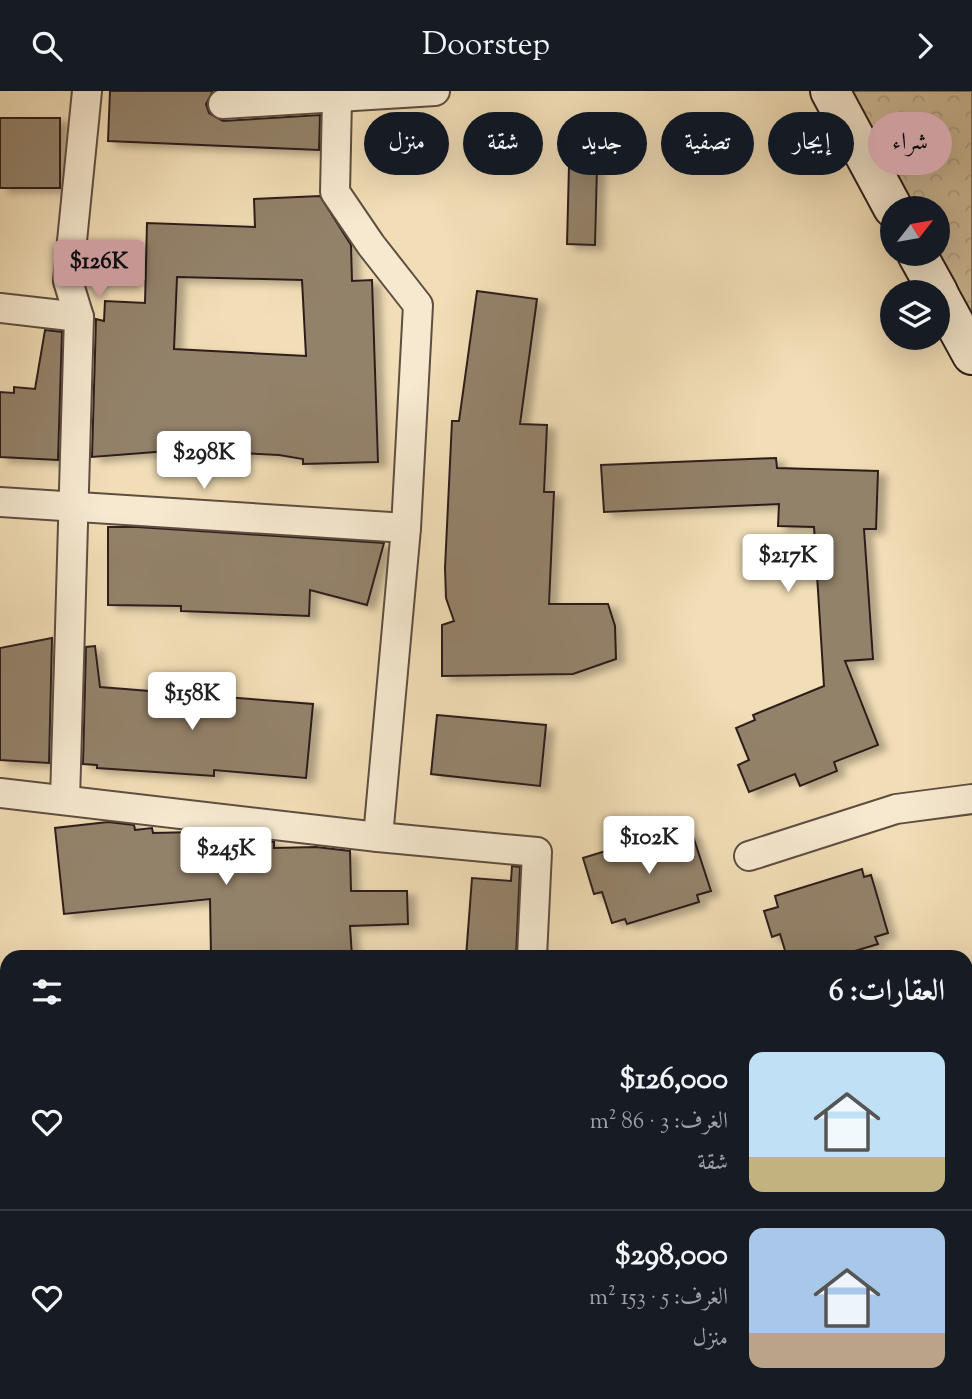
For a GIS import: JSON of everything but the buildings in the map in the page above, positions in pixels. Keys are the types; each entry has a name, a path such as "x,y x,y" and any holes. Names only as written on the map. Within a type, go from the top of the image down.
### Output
{"main road":[{"path":"830,91 887,196"},
{"path":"950,315 972,355"}],"street":[{"path":"65,800 79,317 68,281 88,91"},
{"path":"223,104 435,91"},
{"path":"337,99 335,192 371,246 418,305 406,528 378,837"},
{"path":"0,309 79,317"},
{"path":"0,502 406,528"},
{"path":"0,793 378,837 537,852 532,950"},
{"path":"749,856 896,809 972,799"}],"green space":[{"path":"851,91 972,91 972,321 944,266 950,266 950,196 907,196 896,175 952,175 952,112 868,112 868,123"}]}
